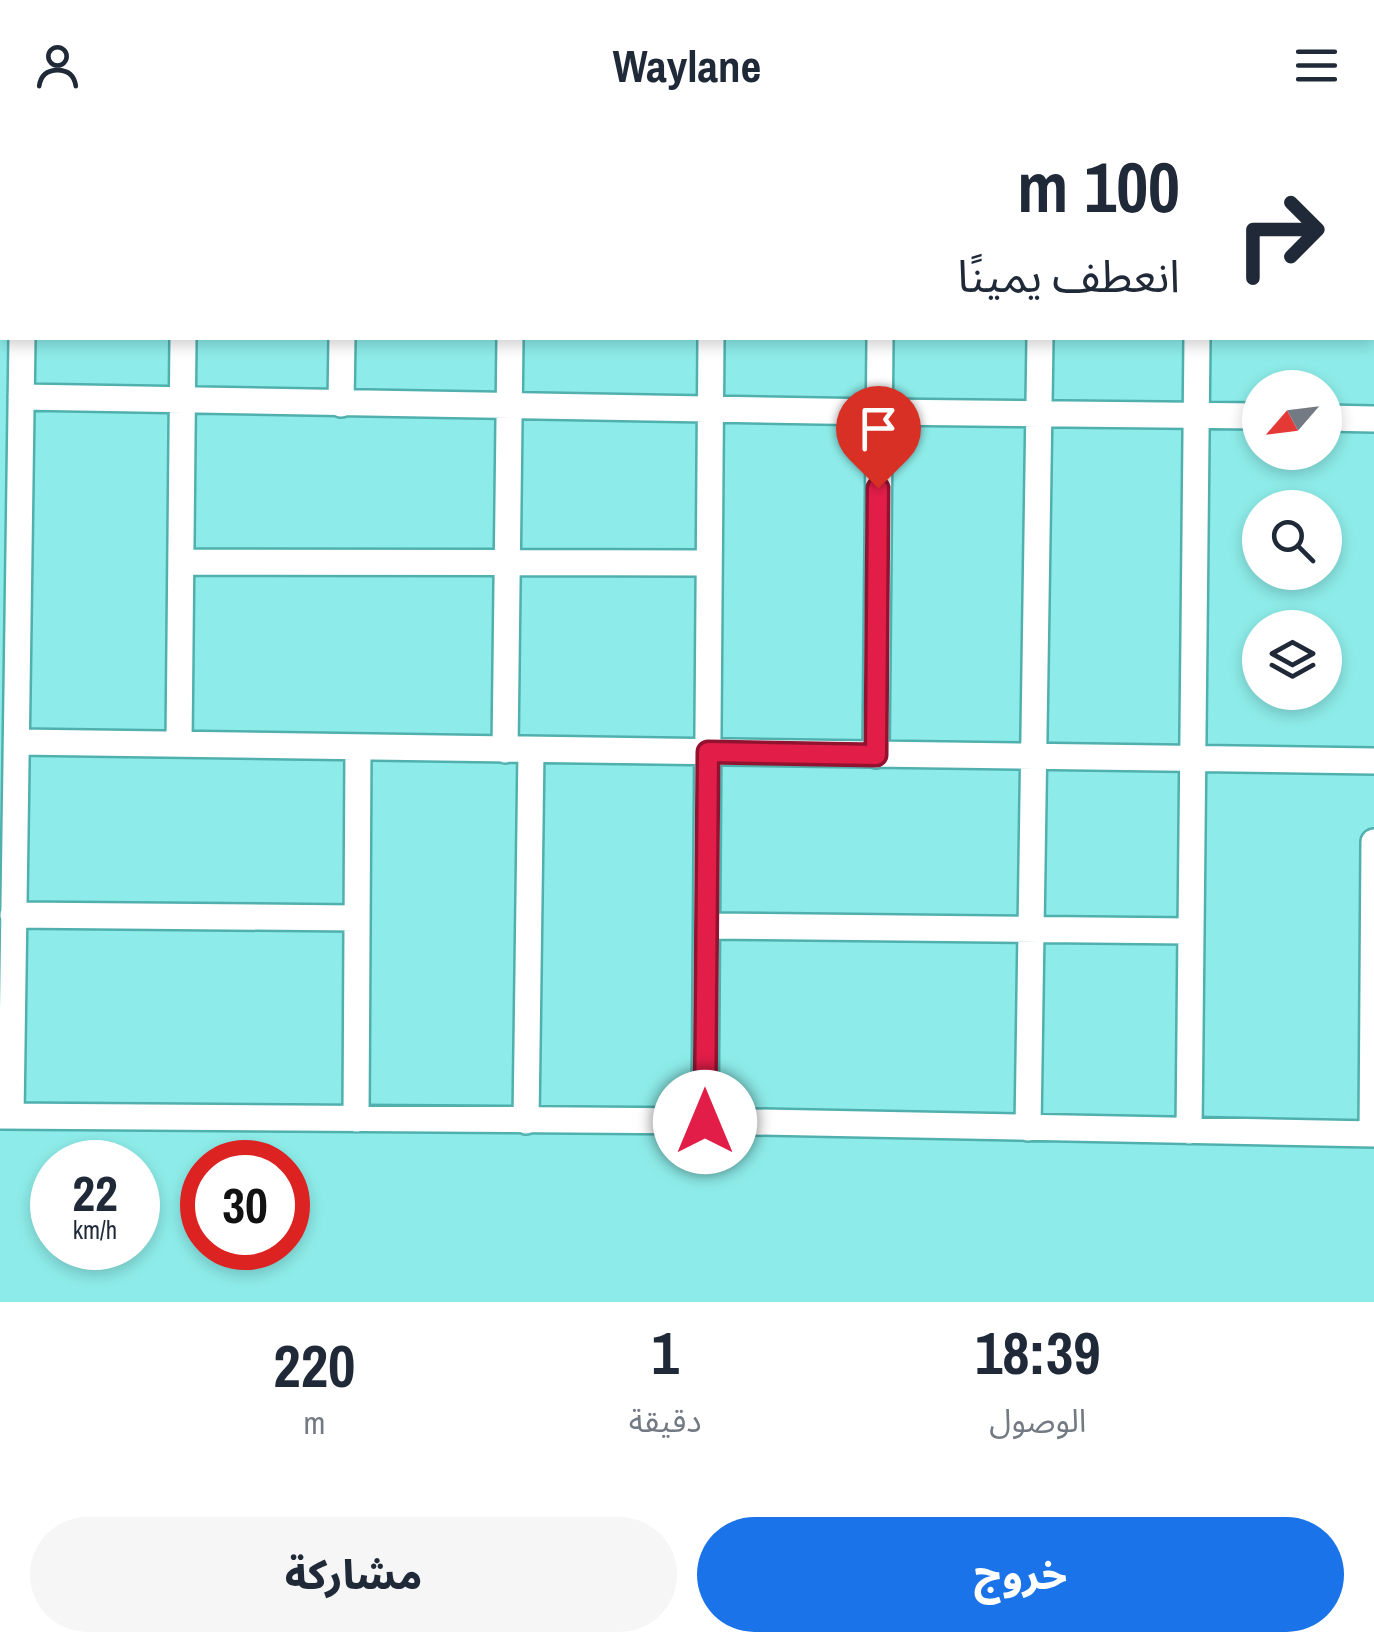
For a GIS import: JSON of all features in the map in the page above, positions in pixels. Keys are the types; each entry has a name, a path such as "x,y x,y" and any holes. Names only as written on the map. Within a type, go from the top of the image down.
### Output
{"street":[{"path":"22,340 17,742 6,1116 705,1122 1373,1134 1374,842"},
{"path":"178,744 182,340"},
{"path":"341,404 342,340"},
{"path":"510,340 508,563 518,750 526,1121"},
{"path":"705,1122 711,340"},
{"path":"876,755 880,340"},
{"path":"1028,1128 1040,340"},
{"path":"1189,1131 1196,340"},
{"path":"21,397 1242,415"},
{"path":"1342,418 1374,419"},
{"path":"182,562 709,563"},
{"path":"17,742 1374,761"},
{"path":"356,1119 358,747"},
{"path":"13,915 356,918"},
{"path":"707,926 1190,931"}],"route":[{"path":"705,1122 708,752 876,755 878,488"}]}
